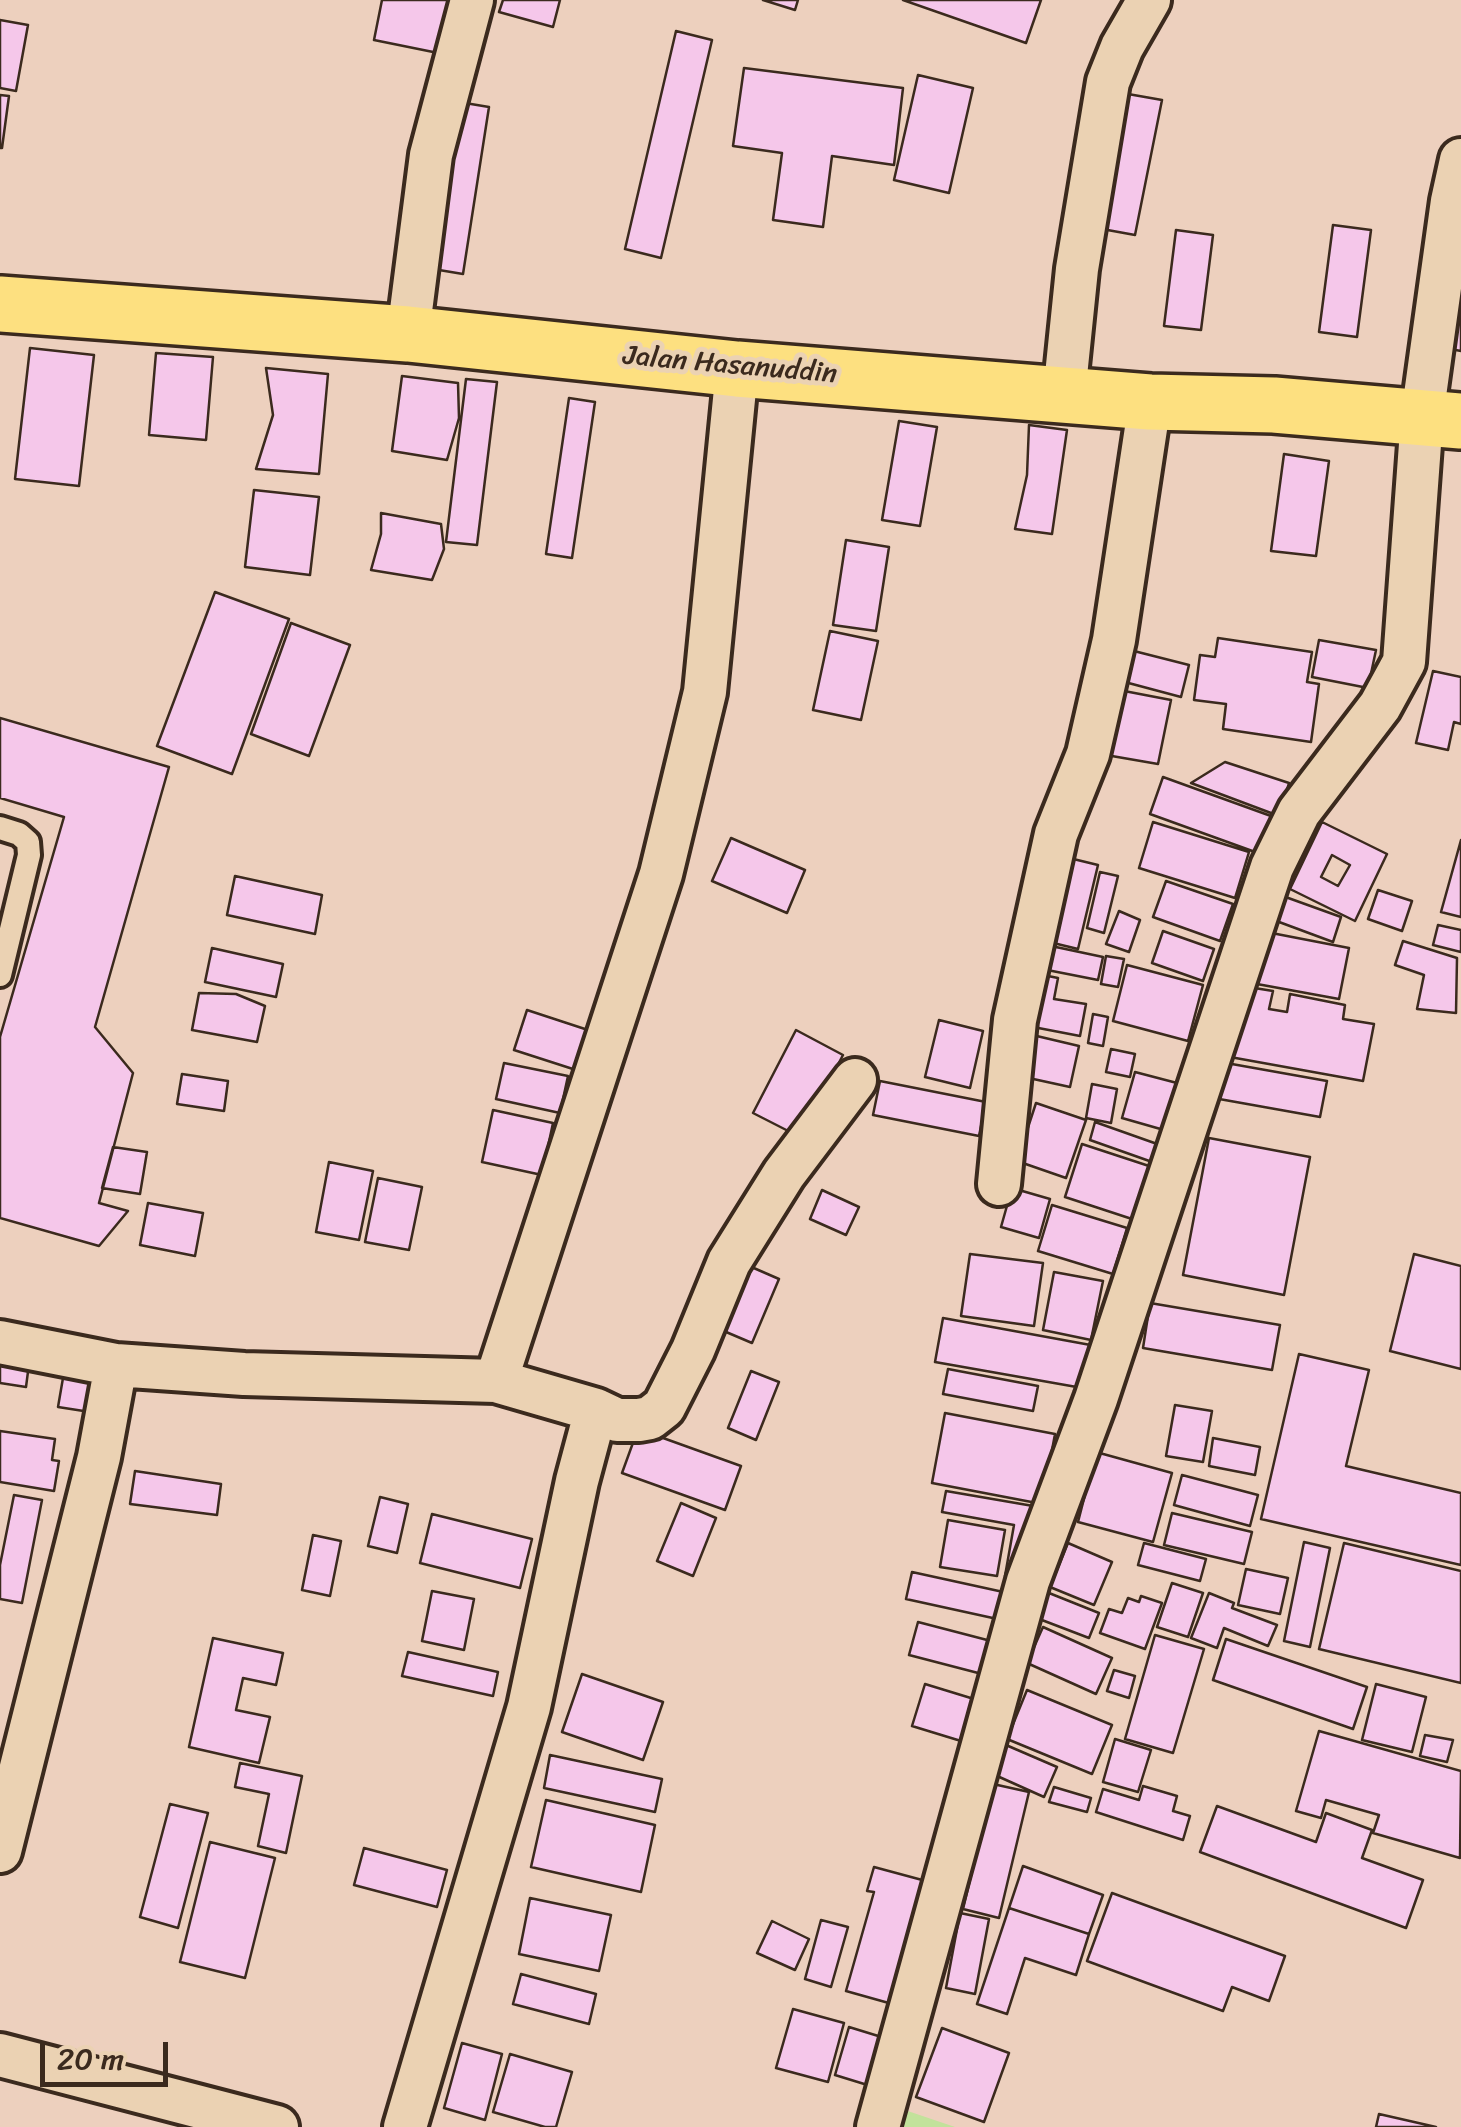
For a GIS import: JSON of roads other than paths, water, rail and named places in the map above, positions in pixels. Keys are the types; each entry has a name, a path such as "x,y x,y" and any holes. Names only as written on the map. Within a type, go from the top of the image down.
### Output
{"main road":[{"name":"Jalan Hasanuddin","path":"0,304 408,334 737,368 1150,402 1274,405 1441,419"}],"street":[{"path":"408,334 431,155 472,0"},
{"path":"1064,394 1077,269 1108,82 1122,47 1149,0"},
{"path":"878,2127 1028,1581 1096,1400 1272,868 1298,812 1380,706 1404,662 1441,419 1452,201 1461,160"},
{"path":"496,1381 660,874 705,692 737,368"},
{"path":"999,1184 1015,1020 1056,834 1088,754 1114,640 1150,402"},
{"path":"0,1342 116,1365 244,1374 496,1381 596,1410 617,1420 650,1418 664,1407 693,1350 729,1262 784,1174 855,1080"},
{"path":"0,1851 99,1457 116,1365"},
{"path":"405,2127 529,1707 577,1480 596,1410"},
{"path":"0,2055 150,2111 277,2127"}],"lane":[{"path":"0,828 28,842 29,856 0,976"}]}
